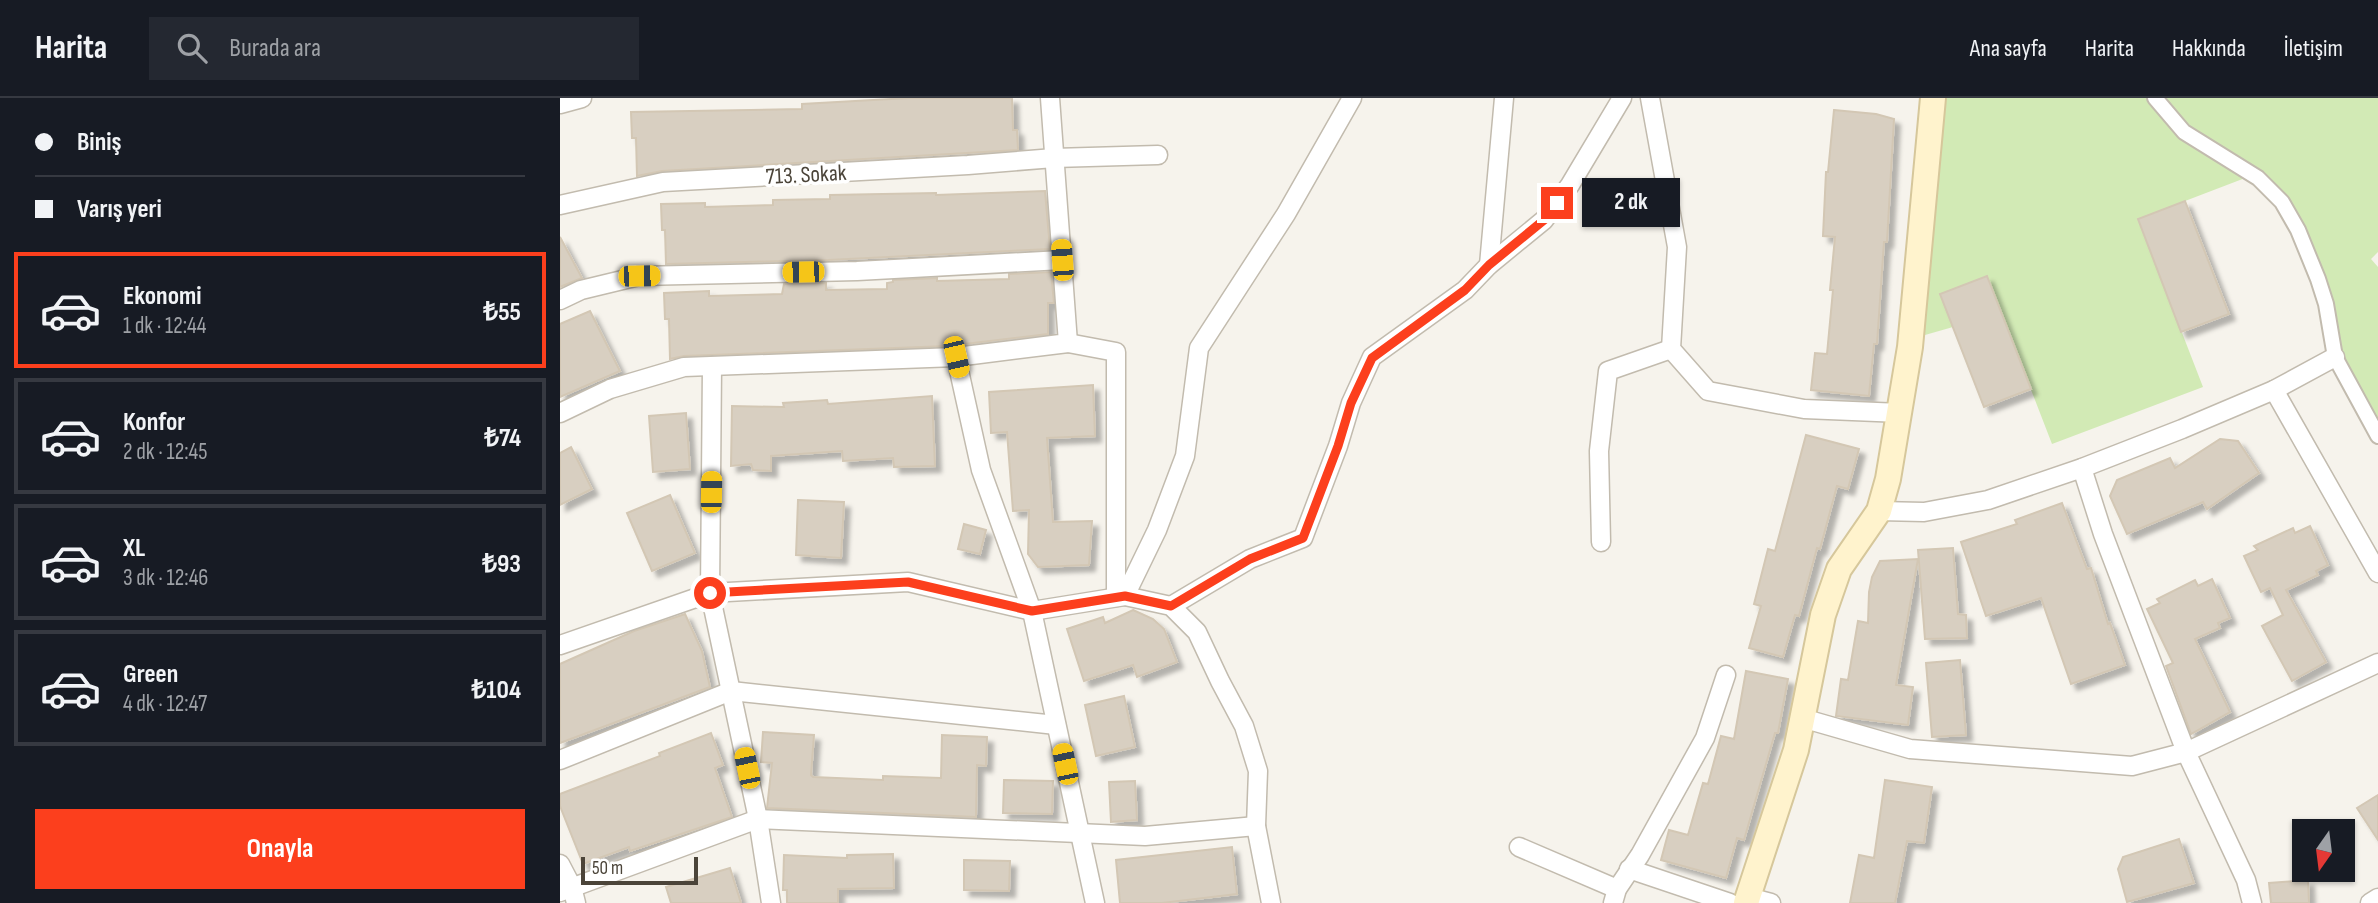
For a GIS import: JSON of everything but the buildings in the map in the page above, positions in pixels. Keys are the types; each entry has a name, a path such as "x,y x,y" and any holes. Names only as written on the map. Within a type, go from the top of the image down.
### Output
{"main road":[{"path":"1749,901 1796,750 1823,615 1839,569 1879,511 1888,479 1910,347 1933,98"}],"street":[{"path":"560,104 582,98"},
{"path":"1049,98 1068,343"},
{"path":"1121,597 1157,530 1185,456 1199,348 1286,214 1352,98"},
{"path":"1489,265 1504,98"},
{"path":"1171,606 1250,559 1303,538 1338,446 1351,403 1372,358 1465,290 1489,265 1544,220 1570,186 1622,98"},
{"path":"1650,98 1677,247 1671,349 1708,391 1804,409 1901,413"},
{"path":"2155,98 2184,132 2258,178 2281,202 2298,230 2318,279 2326,304 2335,357 2378,436"},
{"name":"713. Sokak","path":"560,205 663,182 1054,158 1158,155"},
{"path":"560,300 581,290 639,276 857,271 1062,260"},
{"path":"560,413 610,389 684,367 956,357 1068,343 1116,352 1121,597"},
{"path":"1601,542 1599,451 1608,371 1671,349"},
{"path":"956,357 981,470 1032,611 1095,903"},
{"path":"1879,511 1924,512 1987,500 2082,468 2274,390 2335,357"},
{"path":"712,366 710,593 758,819 771,903"},
{"path":"2274,390 2378,573"},
{"path":"2082,468 2103,534 2186,752 2246,880 2252,903"},
{"path":"560,645 710,593 908,582 1032,611 1121,597 1171,606 1197,632 1244,726 1258,771 1256,826 1271,903"},
{"path":"1802,718 1910,749 2132,766 2186,752 2378,663"},
{"path":"1518,847 1615,896 1705,738 1726,675"},
{"path":"560,760 731,691 1056,725"},
{"path":"560,864 569,894 758,819 1145,836 1256,826"},
{"path":"1629,869 1749,901"},
{"path":"2370,903 2378,898"}],"green space":[{"path":"1933,98 2378,98 2378,252 2371,259 2378,267 2378,436 2335,357 2298,230 2253,175 2138,219 2203,387 2052,444 1987,276 1941,294 1953,327 1911,339"}],"route":[{"path":"710,593 908,582 1032,611 1125,596 1171,606 1250,559 1303,538 1338,446 1351,403 1372,358 1465,290 1489,265 1544,220 1557,203"}]}
